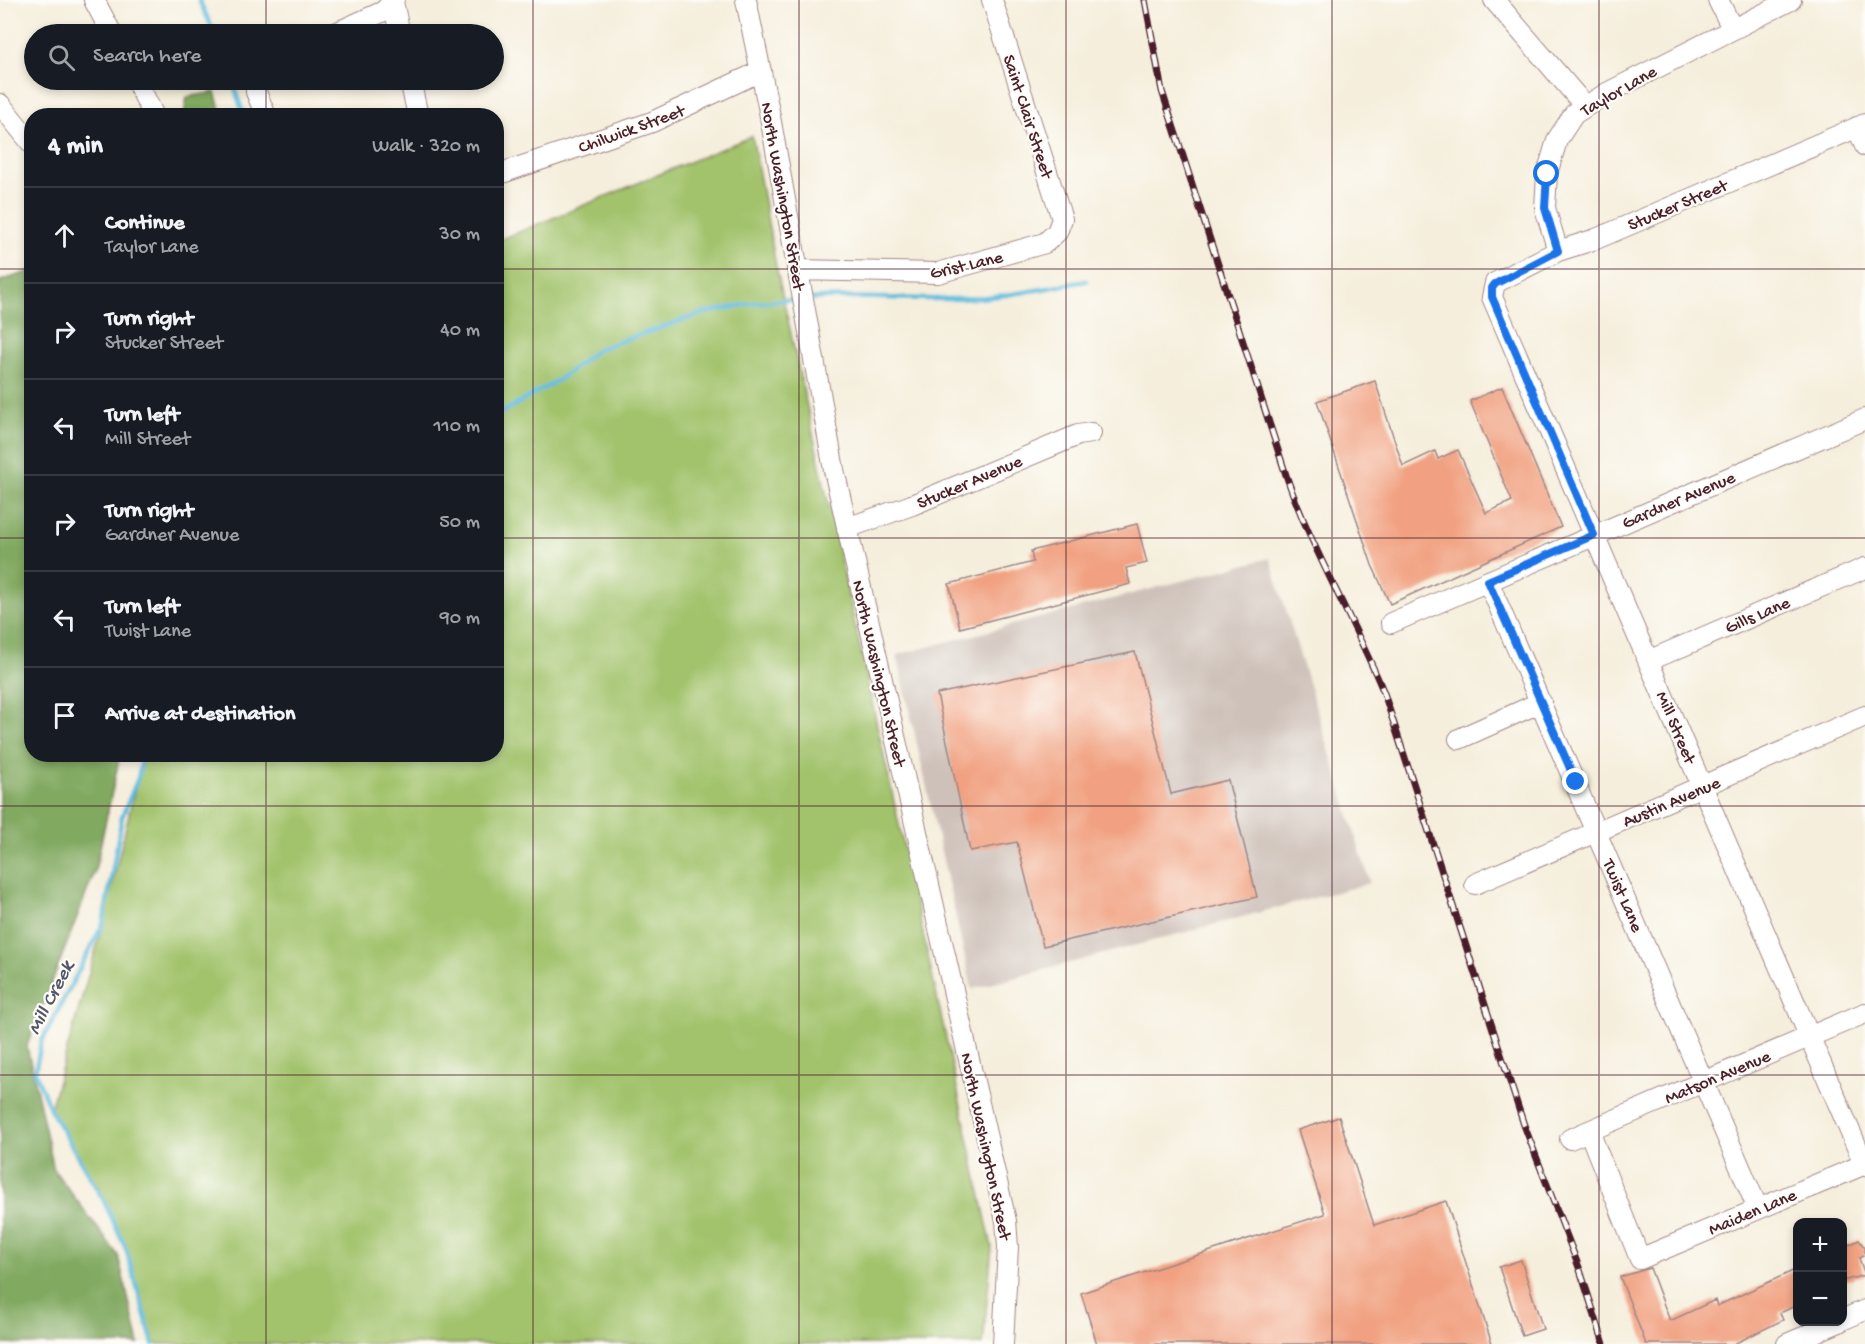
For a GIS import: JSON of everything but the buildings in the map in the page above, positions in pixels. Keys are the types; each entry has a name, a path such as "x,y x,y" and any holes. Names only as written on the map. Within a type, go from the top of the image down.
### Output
{"street":[{"path":"94,0 107,24"},
{"name":"North Washington Street","path":"746,0 847,528 1006,1221 1008,1247 1003,1344"},
{"name":"Saint Clair Street","path":"992,0 1062,219 1057,232"},
{"path":"1494,0 1585,106"},
{"path":"1719,0 1732,28"},
{"name":"Taylor Lane","path":"1558,251 1545,208 1548,167 1565,126 1585,106 1732,28 1791,0"},
{"path":"355,24 384,11 394,1"},
{"path":"394,1 398,24"},
{"name":"Chilwick Street","path":"504,172 652,122 761,71"},
{"path":"141,90 150,108"},
{"path":"258,90 263,108"},
{"path":"412,90 416,108"},
{"path":"0,104 24,134"},
{"path":"1861,126 1865,146"},
{"name":"Stucker Street","path":"1492,288 1495,284 1558,251 1596,238 1861,126"},
{"name":"Grist Lane","path":"797,270 938,273 1045,243 1057,232"},
{"name":"Mill Street","path":"1492,288 1492,297 1865,1165"},
{"name":"Gardner Avenue","path":"1391,623 1865,419"},
{"name":"Stucker Avenue","path":"847,528 912,506 1067,440 1091,433"},
{"name":"Gills Lane","path":"1648,660 1865,568"},
{"name":"Twist Lane","path":"1488,581 1598,832 1758,1209"},
{"path":"1459,739 1541,702"},
{"name":"Austin Avenue","path":"1475,884 1703,788 1865,716"},
{"name":"Matson Avenue","path":"1570,1139 1865,1013"},
{"name":"Maiden Lane","path":"1589,1131 1640,1259 1865,1165"},
{"path":"1847,1318 1865,1310"},
{"path":"1787,1344 1829,1326"}],"shaded area":[{"path":"1270,558 1370,883 972,989 897,655"}],"green space":[{"path":"215,92 220,108 185,108 187,97"},
{"path":"752,136 776,266 992,1247 983,1344 155,1344 133,1271 117,1229 50,1109 103,924 141,762 504,762 504,238"},
{"path":"24,273 24,762 118,762 95,871 27,1046 54,1170 118,1255 139,1344 0,1344 0,281"}],"waterway":[{"name":"Mill Creek","path":"199,0 210,24"},
{"name":"Mill Creek","path":"235,90 241,108"},
{"path":"809,299 844,297 967,299 1019,293 1086,281"},
{"path":"504,411 560,379 598,349 701,314 753,303 797,299"},
{"name":"Mill Creek","path":"141,762 138,778 122,817 103,924 41,1043 35,1072 50,1109 103,1199 126,1249 153,1344"}],"railway":[{"path":"1145,0 1162,91 1286,475 1308,531 1384,693 1524,1125 1580,1270 1604,1344"}],"route":[{"path":"1547,174 1545,208 1558,251 1495,284 1492,288 1492,297 1594,535 1488,581 1576,782"}]}
